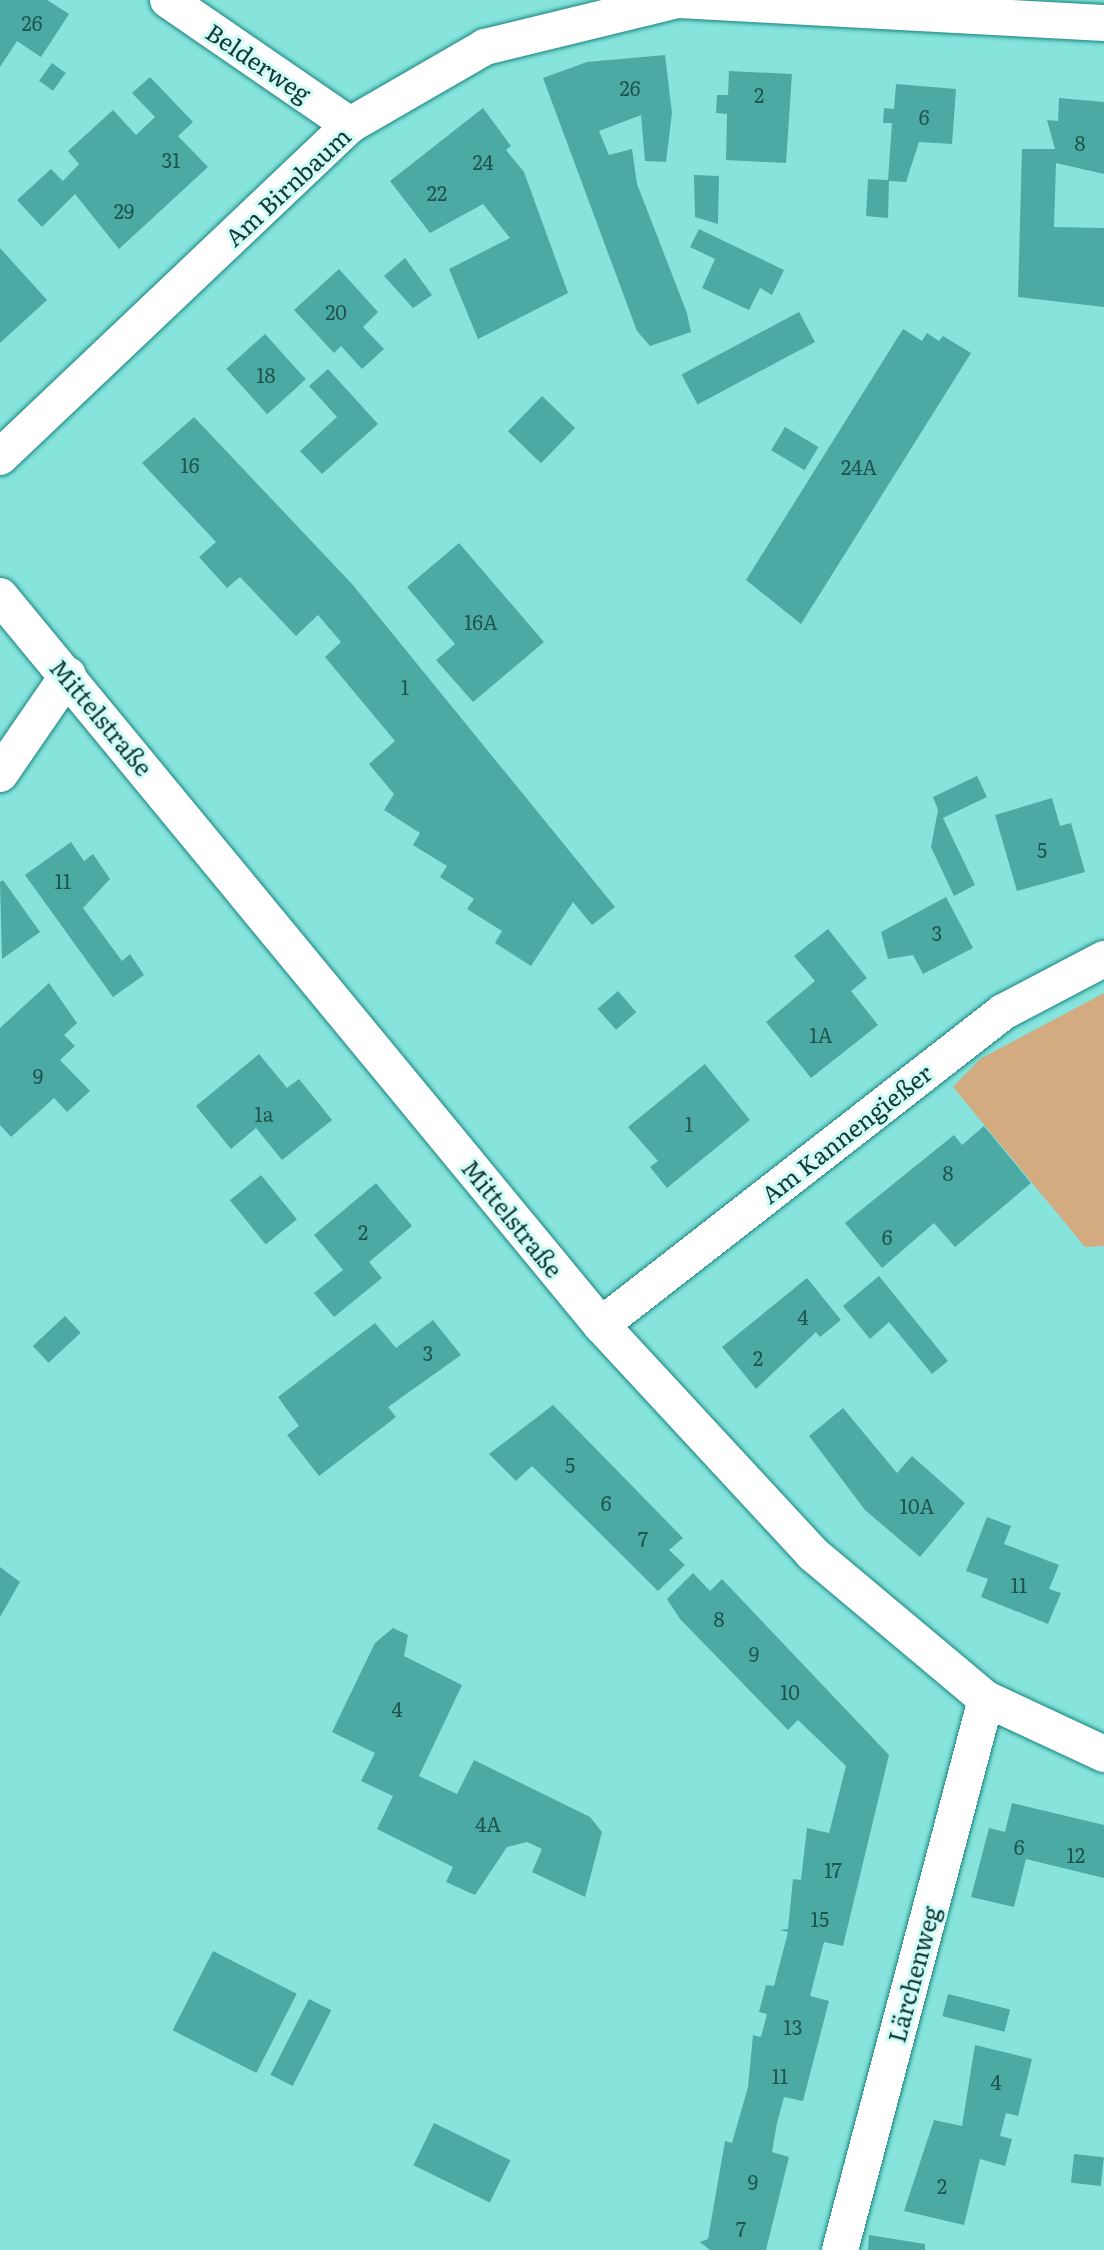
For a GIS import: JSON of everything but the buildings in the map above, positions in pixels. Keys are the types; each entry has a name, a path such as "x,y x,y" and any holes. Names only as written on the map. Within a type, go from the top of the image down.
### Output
{"street":[{"name":"Belderweg","path":"168,0 350,125"},
{"name":"Am Birnbaum","path":"0,457 350,125 485,47 678,0 1104,23"},
{"name":"Mittelstraße","path":"0,596 601,1325 813,1554 986,1699 1104,1754"},
{"path":"0,774 68,675"},
{"name":"Am Kannengießer","path":"601,1325 1003,1012 1104,959"},
{"name":"Lärchenweg","path":"840,2250 986,1699"}],"shaded area":[{"path":"1104,993 1104,1246 1085,1247 953,1087 980,1059"}]}
